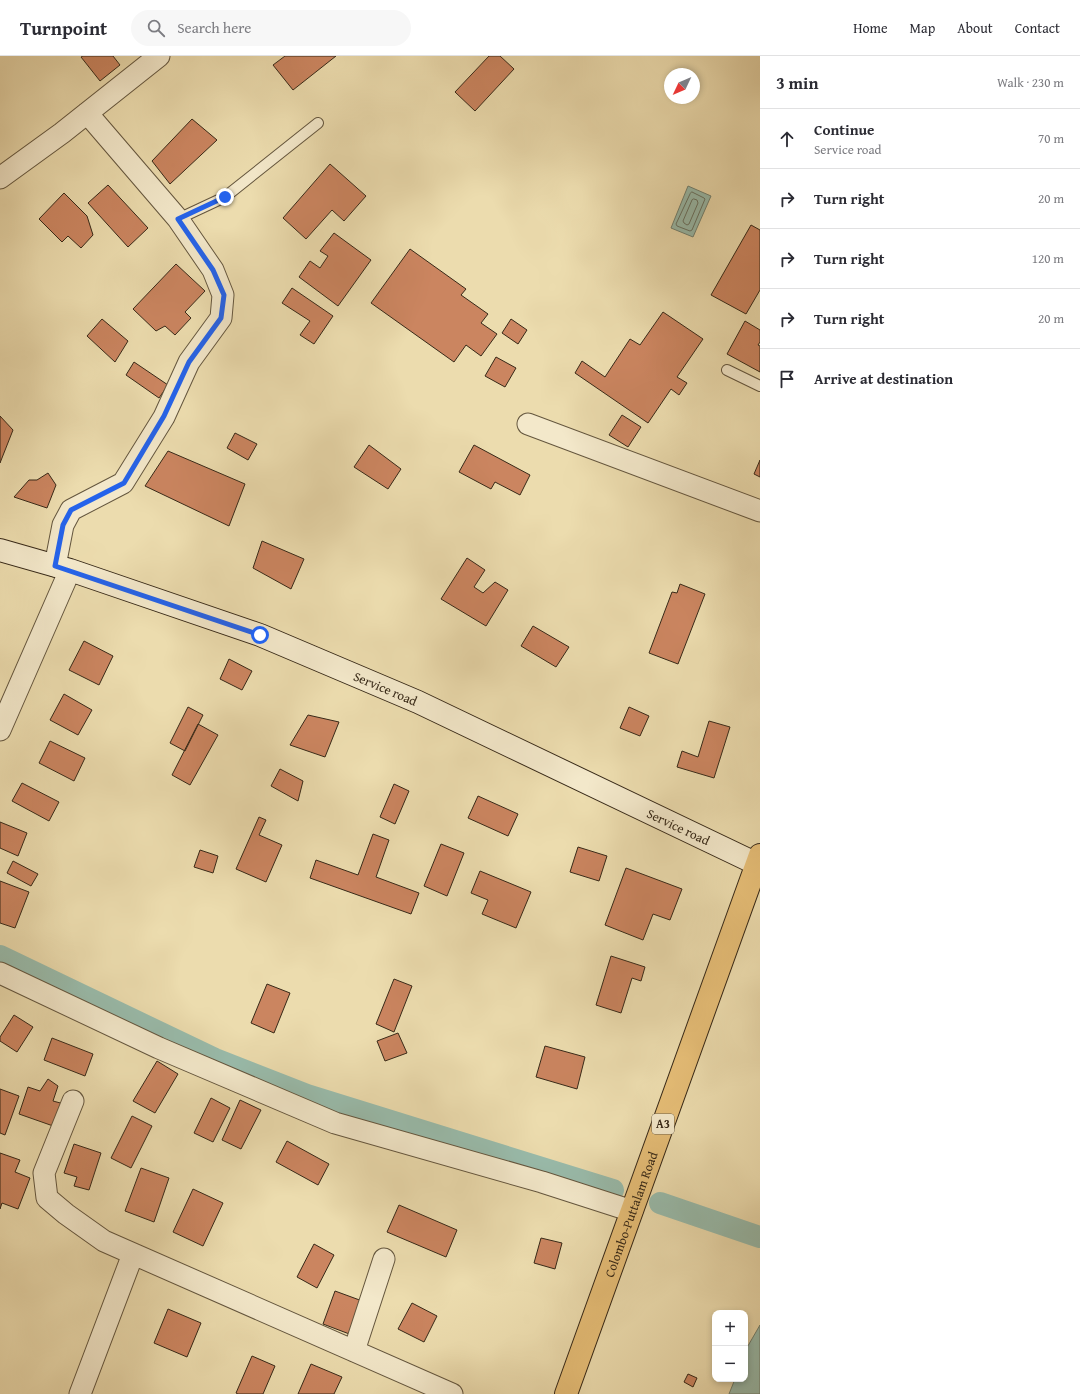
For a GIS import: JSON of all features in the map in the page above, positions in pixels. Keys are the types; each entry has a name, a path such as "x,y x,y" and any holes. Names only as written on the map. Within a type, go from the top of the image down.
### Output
{"highway":[{"name":"Colombo-Puttalam Road","path":"566,1394 758,859"}],"street":[{"path":"0,178 87,113 159,56"},
{"path":"0,730 62,568 63,525 71,510 124,483 164,416 189,362 221,318 224,295 213,270 178,219 87,113"},
{"path":"528,424 760,511"},
{"name":"Service road","path":"0,550 62,568 260,635 411,699 758,859"},
{"path":"0,973 159,1048 335,1123 542,1182 632,1211"},
{"path":"73,1101 44,1173 47,1198 66,1214 104,1242 452,1394"},
{"path":"80,1394 133,1254"},
{"path":"354,1351 384,1259"}],"lane":[{"path":"178,219 225,197 318,123"},
{"path":"727,370 760,386"}],"water":[{"path":"688,186 711,196 693,237 671,228"},
{"path":"760,1325 760,1394 729,1394 734,1382 748,1382 748,1346"}],"building":[{"path":"113,56 120,65 100,81 81,57"},
{"path":"285,56 336,56 293,90 273,65"},
{"path":"489,56 500,56 514,69 475,111 455,92"},
{"path":"192,119 217,140 170,184 152,161"},
{"path":"330,164 366,196 344,221 332,210 306,239 283,218"},
{"path":"108,185 148,228 128,247 88,203"},
{"path":"64,193 87,216 93,235 81,248 68,236 62,242 39,219"},
{"path":"751,225 760,230 760,290 746,314 711,295"},
{"path":"334,233 371,260 338,306 299,277 310,261 320,268 328,256 320,251"},
{"path":"410,249 466,289 461,295 488,314 481,323 497,334 481,356 466,345 454,362 371,303"},
{"path":"176,264 205,291 185,312 191,318 175,335 165,326 156,331 133,309"},
{"path":"292,288 333,316 314,344 300,335 310,321 282,303"},
{"path":"663,312 703,339 677,377 687,383 679,395 671,389 648,423 575,373 582,361 605,377 630,339 640,345"},
{"path":"102,319 128,341 115,362 87,336"},
{"path":"511,319 527,330 518,344 502,333"},
{"path":"745,321 760,330 760,342 758,345 760,346 760,372 727,354"},
{"path":"496,357 516,368 505,387 485,376"},
{"path":"134,362 168,385 159,398 126,375"},
{"path":"622,415 641,427 628,447 609,435"},
{"path":"0,416 13,430 0,463"},
{"path":"235,433 257,444 248,460 227,448"},
{"path":"369,445 401,469 388,489 354,467"},
{"path":"474,445 530,475 520,495 495,482 491,489 459,472"},
{"path":"168,451 245,484 229,526 145,486"},
{"path":"760,460 760,477 754,474"},
{"path":"48,473 56,485 47,508 14,497 29,480 37,480"},
{"path":"262,541 304,559 291,589 253,568"},
{"path":"467,558 485,570 474,587 483,593 495,582 508,590 486,626 441,599"},
{"path":"680,584 705,594 678,664 649,653 672,592 677,593"},
{"path":"533,626 569,647 556,667 521,646"},
{"path":"84,641 113,656 99,685 69,670"},
{"path":"229,659 252,671 242,690 220,679"},
{"path":"64,694 92,710 78,735 50,720"},
{"path":"188,707 203,715 185,751 170,743"},
{"path":"629,707 649,716 640,736 620,728"},
{"path":"308,715 339,722 325,757 290,745"},
{"path":"709,721 730,727 714,778 677,767 682,751 698,757"},
{"path":"198,724 218,735 190,785 172,775"},
{"path":"50,741 85,758 74,781 39,763"},
{"path":"280,769 303,781 298,801 271,786"},
{"path":"22,783 59,802 49,821 12,801"},
{"path":"394,784 409,791 395,824 380,817"},
{"path":"478,796 518,814 508,836 468,818"},
{"path":"259,817 266,820 259,835 282,845 266,882 236,869"},
{"path":"0,822 27,833 18,856 0,848"},
{"path":"373,834 389,840 376,877 419,893 411,914 310,878 316,860 358,875"},
{"path":"441,844 464,853 447,896 424,886"},
{"path":"578,847 607,856 599,881 570,872"},
{"path":"200,850 218,856 213,873 194,867"},
{"path":"13,861 38,874 31,886 7,873"},
{"path":"626,868 682,889 670,920 653,914 643,940 605,925"},
{"path":"480,871 531,892 516,928 482,914 488,900 471,893"},
{"path":"0,881 29,892 15,928 0,923"},
{"path":"611,956 645,967 641,981 632,978 621,1013 596,1005"},
{"path":"394,979 412,986 394,1032 376,1024"},
{"path":"267,984 290,993 274,1033 251,1023"},
{"path":"14,1015 33,1027 17,1052 0,1041 0,1037"},
{"path":"398,1033 407,1053 385,1061 377,1041"},
{"path":"52,1038 93,1054 85,1076 44,1060"},
{"path":"545,1046 585,1057 577,1089 536,1077"},
{"path":"157,1061 178,1074 155,1113 133,1101"},
{"path":"48,1079 58,1086 53,1101 64,1104 56,1127 19,1114 28,1087 40,1091"},
{"path":"0,1089 19,1096 5,1135 0,1133"},
{"path":"211,1098 230,1108 213,1142 194,1133"},
{"path":"240,1100 261,1110 241,1149 222,1140"},
{"path":"132,1116 152,1126 131,1168 111,1158"},
{"path":"287,1141 329,1164 318,1185 276,1162"},
{"path":"74,1144 101,1153 89,1190 74,1186 77,1177 64,1173"},
{"path":"0,1153 20,1160 15,1172 30,1178 18,1209 2,1203 0,1209"},
{"path":"141,1168 169,1178 154,1222 125,1211"},
{"path":"193,1189 223,1203 203,1246 173,1232"},
{"path":"399,1205 457,1230 446,1257 387,1232"},
{"path":"541,1238 562,1243 555,1269 534,1263"},
{"path":"314,1244 334,1255 317,1288 297,1277"},
{"path":"335,1291 365,1302 352,1335 323,1324"},
{"path":"412,1303 437,1316 424,1342 398,1329"},
{"path":"168,1309 201,1323 187,1357 154,1343"},
{"path":"252,1356 275,1366 263,1394 238,1394 236,1393"},
{"path":"311,1364 342,1377 334,1394 298,1394"},
{"path":"688,1374 697,1378 693,1387 684,1382"}],"waterway":[{"path":"0,956 215,1059 307,1095 613,1190"},
{"path":"660,1203 760,1237"}],"route":[{"path":"225,197 178,219 213,270 224,295 221,318 189,362 164,416 124,483 71,510 63,525 55,566 260,635"}]}
